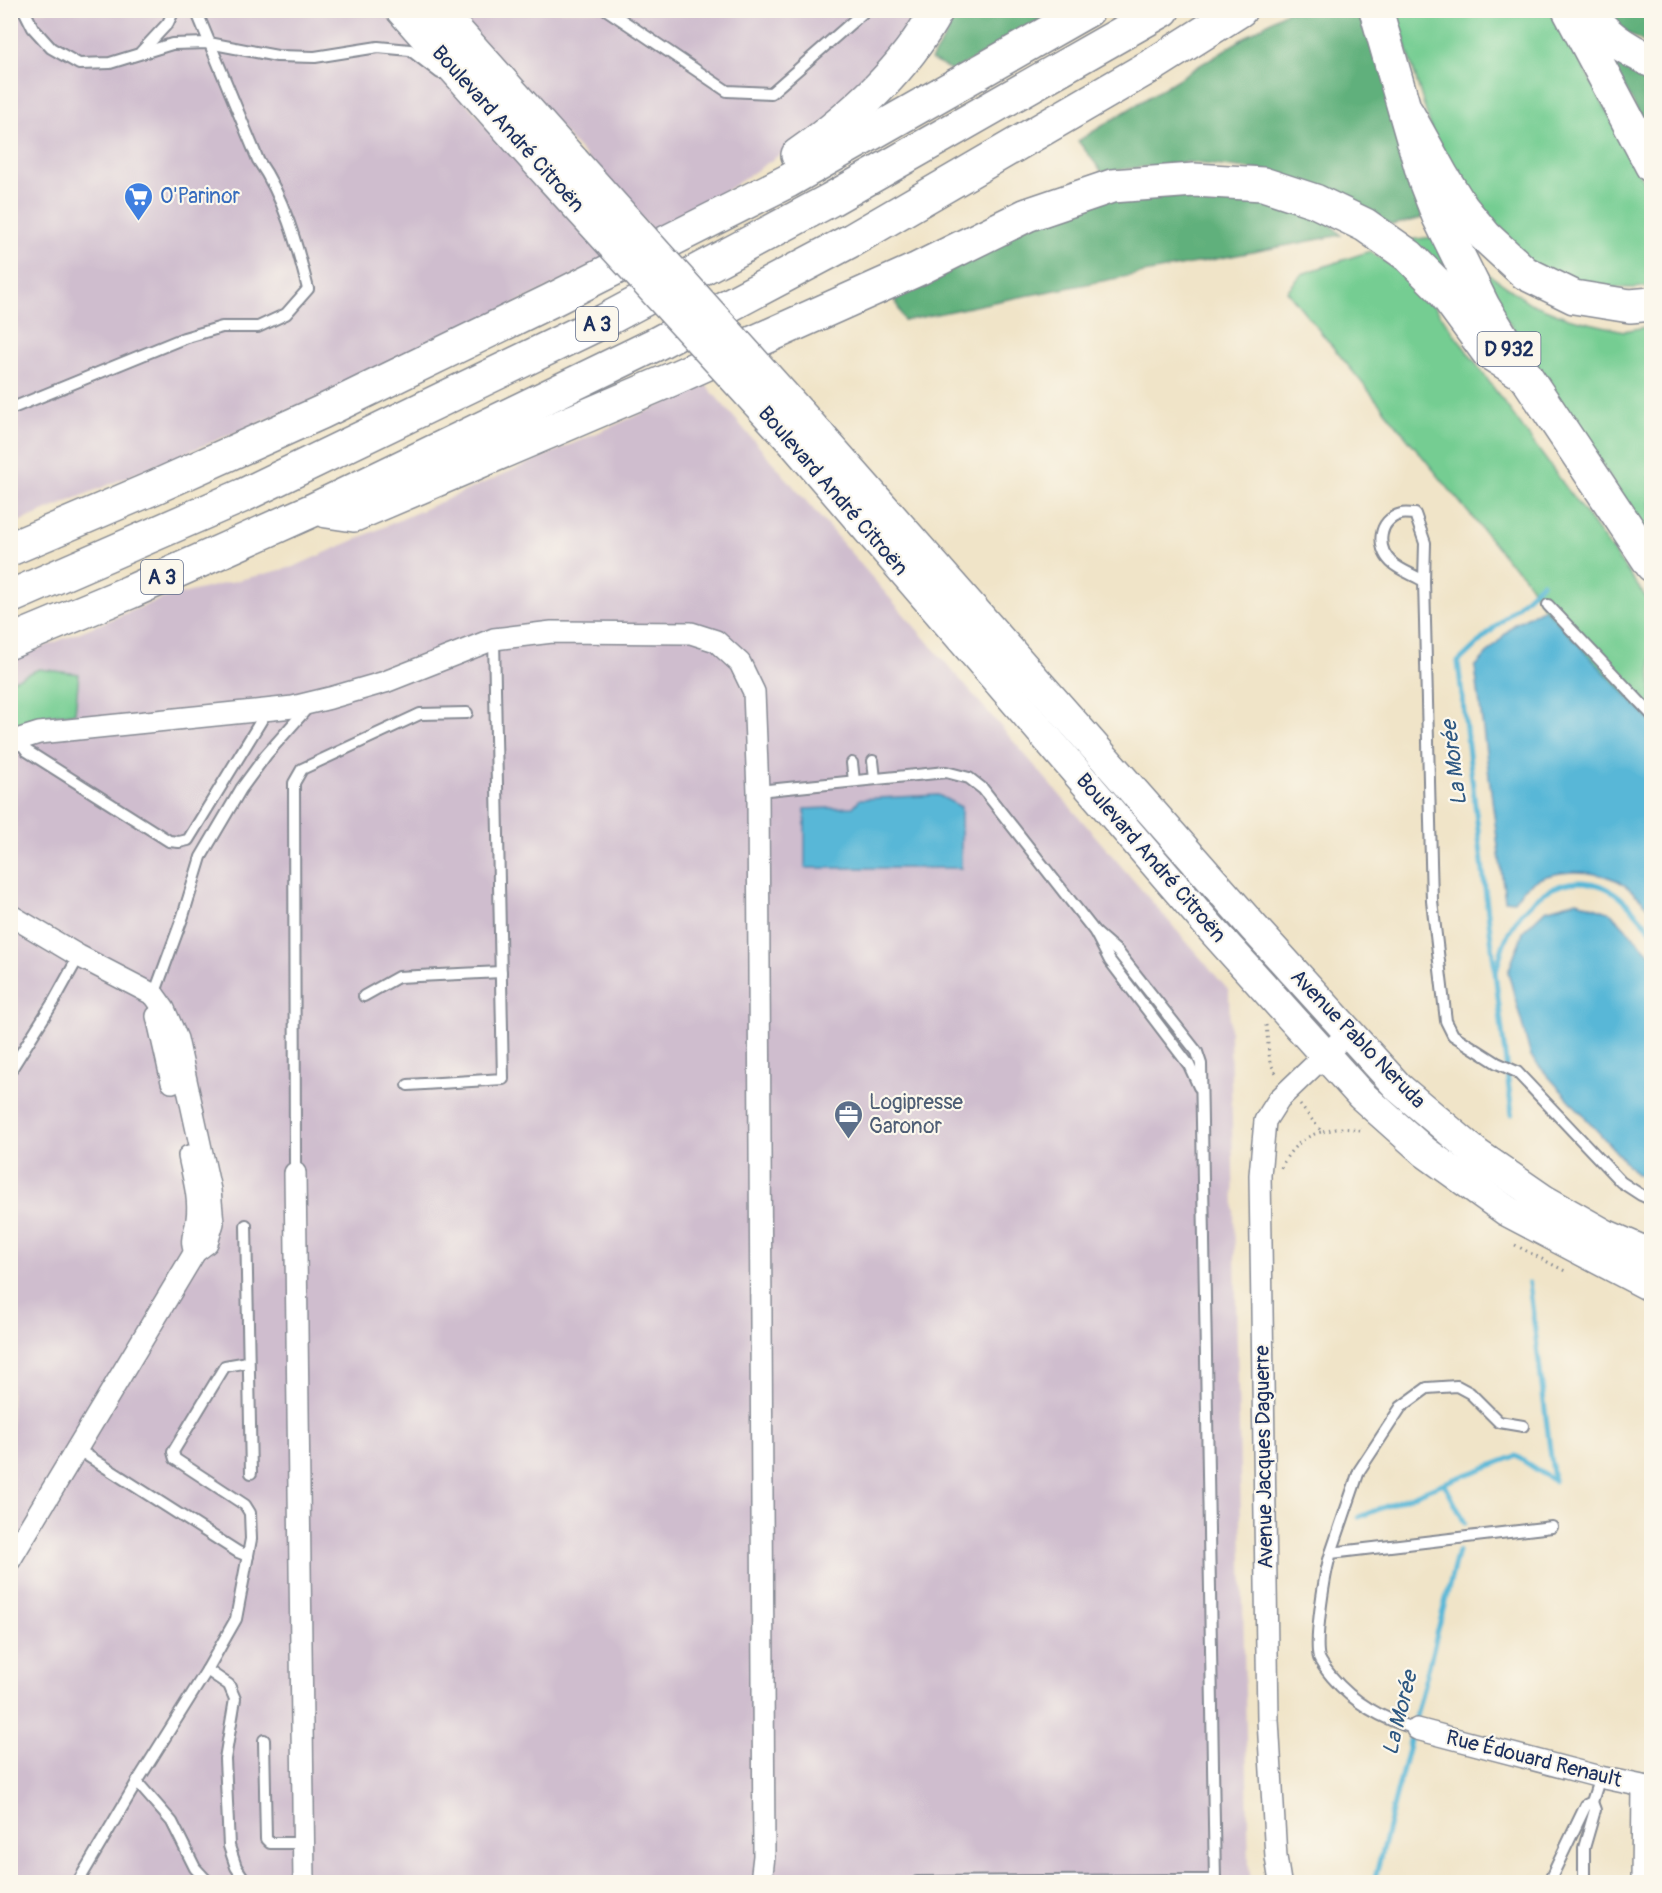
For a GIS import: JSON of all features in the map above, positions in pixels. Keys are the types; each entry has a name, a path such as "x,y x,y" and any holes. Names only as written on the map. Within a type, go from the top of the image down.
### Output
{"main road":[{"name":"Boulevard André Citroën","path":"401,10 552,165 1254,928"},
{"path":"788,181 796,156 843,121 886,82 920,40 937,10"},
{"path":"10,549 322,412 550,301 788,181 1088,10"},
{"name":"A 3","path":"10,597 244,495 602,322 830,200 1163,10"},
{"name":"A 3","path":"10,642 130,592 313,510 654,345 852,240 1156,63 1240,10"},
{"name":"D 932","path":"1376,10 1425,181 1439,217 1483,306 1525,375 1652,565"},
{"path":"1569,10 1652,166"},
{"path":"1586,10 1621,46 1652,61"},
{"name":"Boulevard André Citroën","path":"451,15 541,124 552,165"},
{"path":"1407,113 1462,208 1485,236 1525,273 1574,297 1629,306 1652,304"},
{"path":"313,510 354,515 670,380 918,269 1027,214 1112,186 1194,180 1263,184 1315,201 1365,225 1409,256 1441,288 1488,352 1525,375"},
{"name":"Boulevard André Citroën","path":"806,439 1256,978"},
{"name":"Avenue Pablo Neruda","path":"1254,928 1399,1088 1477,1154 1544,1200 1606,1235 1652,1255"},
{"name":"Avenue Pablo Neruda","path":"1256,978 1361,1095 1425,1152 1506,1211 1652,1287"}],"street":[{"path":"14,740 39,733 294,707 385,681 494,639 552,632 691,633 717,641 740,663 754,692 758,791 764,1844 761,1882"},
{"path":"10,915 79,956 154,995 186,1139 196,1195 197,1219 191,1242 195,1252 10,1560"},
{"name":"Avenue Jacques Daguerre","path":"1280,1882 1276,1857 1268,1720 1260,1175 1265,1121 1279,1099 1348,1033"},
{"path":"295,1169 304,1882"},
{"name":"Rue Édouard Renault","path":"1417,1729 1600,1778 1647,1787"},
{"path":"1642,1882 1647,1787"}],"lane":[{"path":"24,10 33,28 51,48 79,64 110,63 172,44 209,43 277,56 315,57 378,47 410,50 552,165"},
{"path":"141,53 168,23 174,10"},
{"path":"10,409 184,338 222,327 258,327 286,314 308,289 299,250 270,177 258,160 196,10"},
{"path":"607,10 727,91 771,93 866,10"},
{"path":"1424,581 1391,562 1383,547 1380,535 1386,523 1400,514 1415,514 1425,543 1432,901 1446,1021 1453,1035 1497,1063 1517,1072 1621,1182 1641,1196 1652,1200"},
{"path":"1548,605 1652,715"},
{"path":"408,1085 503,1079 494,639"},
{"path":"154,995 183,916 201,857 241,789 266,755 312,702"},
{"path":"14,740 27,751 169,841 179,842 188,840 268,709"},
{"path":"295,1169 294,783 302,769 420,714 467,713"},
{"path":"873,761 875,779"},
{"path":"852,763 854,781"},
{"path":"758,791 946,772 969,778 983,789 1095,932 1118,952 1197,1052 1201,1064 1215,1881 917,1882"},
{"path":"10,1071 79,956"},
{"path":"364,996 398,977 501,972"},
{"path":"246,1225 252,1473"},
{"path":"78,1882 236,1619 251,1539 250,1513 245,1505 175,1459 173,1452 225,1366 248,1362"},
{"path":"1417,1729 1399,1724 1371,1710 1341,1688 1319,1658 1317,1644 1326,1566 1359,1471 1401,1407 1427,1388 1457,1386 1470,1393 1499,1422 1523,1426"},
{"path":"77,1449 238,1552 248,1556"},
{"path":"1331,1553 1552,1527"},
{"path":"207,1670 230,1685 235,1699 225,1759 229,1846 236,1867 246,1882"},
{"path":"264,1740 266,1839 270,1843 304,1843"},
{"path":"1584,1882 1584,1848 1595,1810 1592,1802 1600,1778"},
{"path":"136,1782 172,1822 195,1869 208,1882"},
{"path":"1549,1882 1586,1805 1592,1802"}],"path":[{"path":"1279,1172 1286,1157 1298,1144 1312,1134 1322,1132"}],"shaded area":[{"path":"11,11 383,11 608,259 319,398 11,525"},
{"path":"455,11 925,11 848,109 672,227 655,234"},
{"path":"706,385 1229,991 1251,1882 11,1882 11,660 161,599 293,567"}],"green space":[{"path":"956,11 1056,11 953,71 931,60 947,34"},
{"path":"1287,11 1366,11 1423,218 1392,225 1266,171 1186,162 1102,172 1078,141"},
{"path":"1396,11 1554,11 1651,196 1651,286 1635,288 1574,286 1520,257 1460,181 1434,139"},
{"path":"1606,11 1651,11 1651,46 1625,32"},
{"path":"1604,47 1651,75 1651,138"},
{"path":"1258,195 1327,220 1341,235 904,321 894,298 1027,226 1111,197"},
{"path":"1433,237 1461,286 1409,240"},
{"path":"1370,251 1409,278 1434,306 1651,604 1651,722 1544,608 1523,575 1508,561 1287,291 1302,274"},
{"path":"1487,273 1530,303 1568,318 1624,331 1651,326 1651,540 1479,277"},
{"path":"39,669 79,674 75,713 48,715 11,733 11,681"}],"water":[{"path":"1544,608 1651,722 1651,910 1616,880 1582,872 1546,876 1524,888 1514,901 1505,900 1475,667 1514,624"},
{"path":"938,795 961,807 961,868 805,868 805,809 853,807 860,799"},
{"path":"1577,901 1611,913 1651,955 1651,1180 1636,1174 1531,1057 1508,972 1524,930 1545,910"}],"waterway":[{"name":"La Morée","path":"1512,1114 1458,662 1542,583"},
{"name":"La Morée","path":"1496,972 1505,941 1521,914 1544,893 1572,882 1588,883 1611,891 1624,900 1652,931"},
{"name":"La Morée","path":"1465,1523 1444,1483 1516,1456 1554,1481 1529,1283"},
{"name":"La Morée","path":"1359,1517 1444,1483"},
{"name":"La Morée","path":"1414,1724 1458,1551"},
{"name":"La Morée","path":"1374,1882 1412,1733"}],"place":[{"name":"O'Parinor","path":"139,222"},
{"name":"Logipresse Garonor","path":"848,1140"}]}
